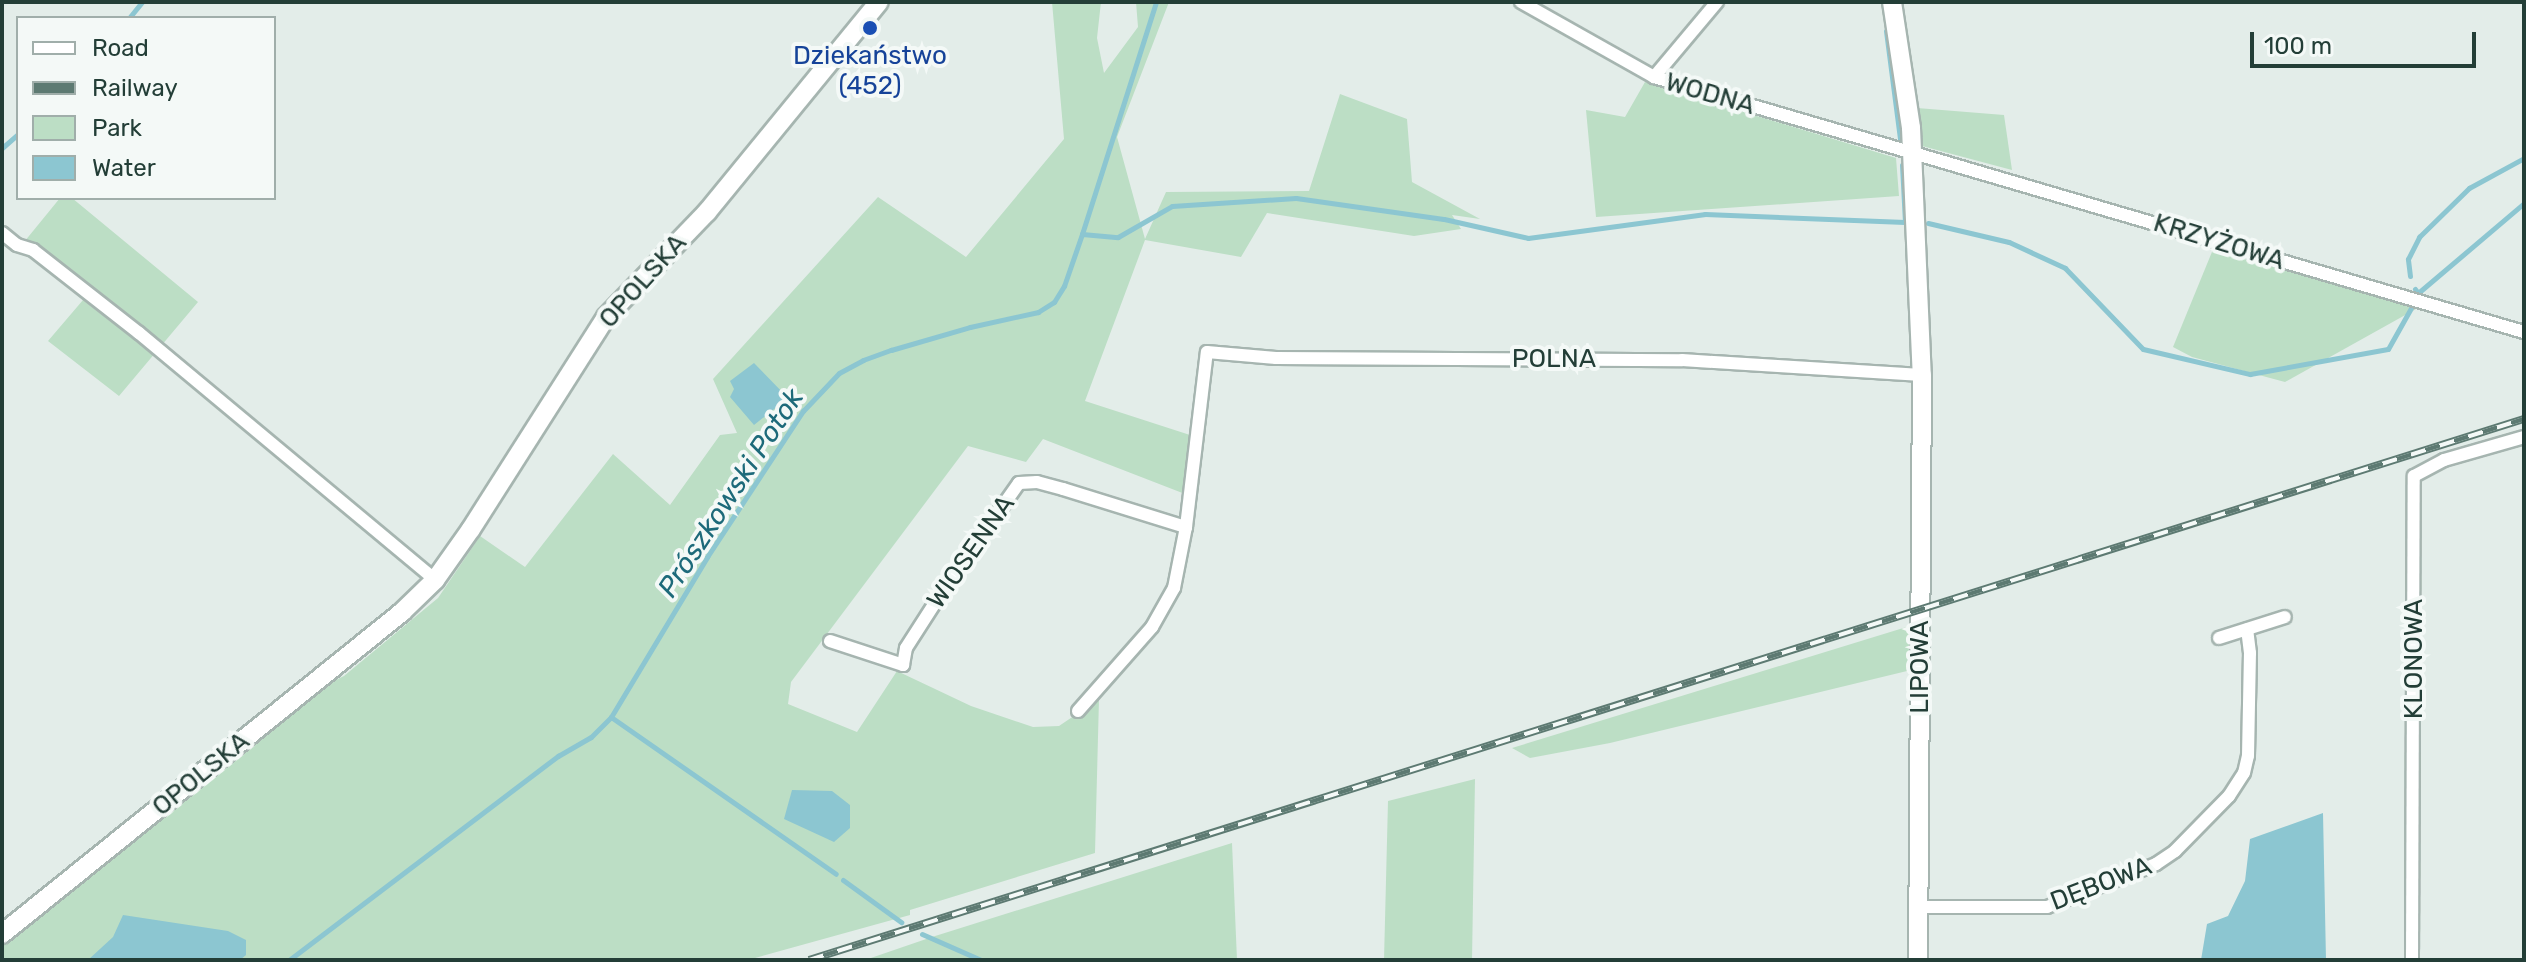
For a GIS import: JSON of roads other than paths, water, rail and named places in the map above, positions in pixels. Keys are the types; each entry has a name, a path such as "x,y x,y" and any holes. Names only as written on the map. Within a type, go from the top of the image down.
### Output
{"street":[{"name":"OPOLSKA","path":"2,934 402,612 435,580 606,317 707,212 879,2"},
{"name":"WODNA","path":"1521,2 1654,77 1913,155"},
{"path":"1654,77 1717,2"},
{"path":"1892,2 1913,155 1922,375"},
{"name":"KRZYŻOWA","path":"1913,155 2524,332"},
{"path":"2,233 17,245 33,250 139,333 435,580"},
{"name":"POLNA","path":"1078,711 1152,627 1174,588 1186,527 1207,352 1333,359 1682,360 1922,375"},
{"name":"LIPOWA","path":"1918,960 1922,375"},
{"name":"KLONOWA","path":"2412,960 2414,476 2444,460 2524,437"},
{"name":"WIOSENNA","path":"830,641 903,665 906,648 1019,483 1037,482 1186,527"},
{"path":"2219,638 2285,617"},
{"name":"DĘBOWA","path":"1918,907 2024,910 2047,907 2156,864 2175,851 2229,796 2244,773 2248,756 2250,682 2247,629"}],"water":[{"path":"754,363 788,398 754,425 730,397 734,389 730,381"},
{"path":"792,790 832,791 850,805 850,828 834,842 784,819"},
{"path":"2323,813 2326,960 2201,960 2207,924 2228,916 2245,881 2250,839"},
{"path":"123,915 228,931 246,940 246,955 240,960 88,960 113,937"}],"waterway":[{"path":"131,16 142,2"},
{"name":"Prószkowski Potok","path":"289,960 558,756 591,737 611,717 707,557 803,411 839,373 891,350 970,327 1038,312 1054,302 1064,286 1082,234 1156,2"},
{"path":"1886,31 1901,146"},
{"path":"2,148 16,136"},
{"path":"2410,276 2408,259 2419,237 2469,188 2524,158"},
{"path":"1082,234 1118,237 1172,206 1296,198 1444,219 1528,238 1705,214 1905,222 1902,165"},
{"path":"2415,289 2418,293 2524,203"},
{"path":"1928,223 2009,242 2065,268 2143,349 2250,374 2388,349 2411,308"},
{"path":"611,717 836,874"},
{"path":"843,880 901,922"},
{"path":"922,934 981,960"}],"railway":[{"path":"809,960 2524,419"}],"place":[{"name":"Dziekaństwo (452)","path":"870,28"}]}
